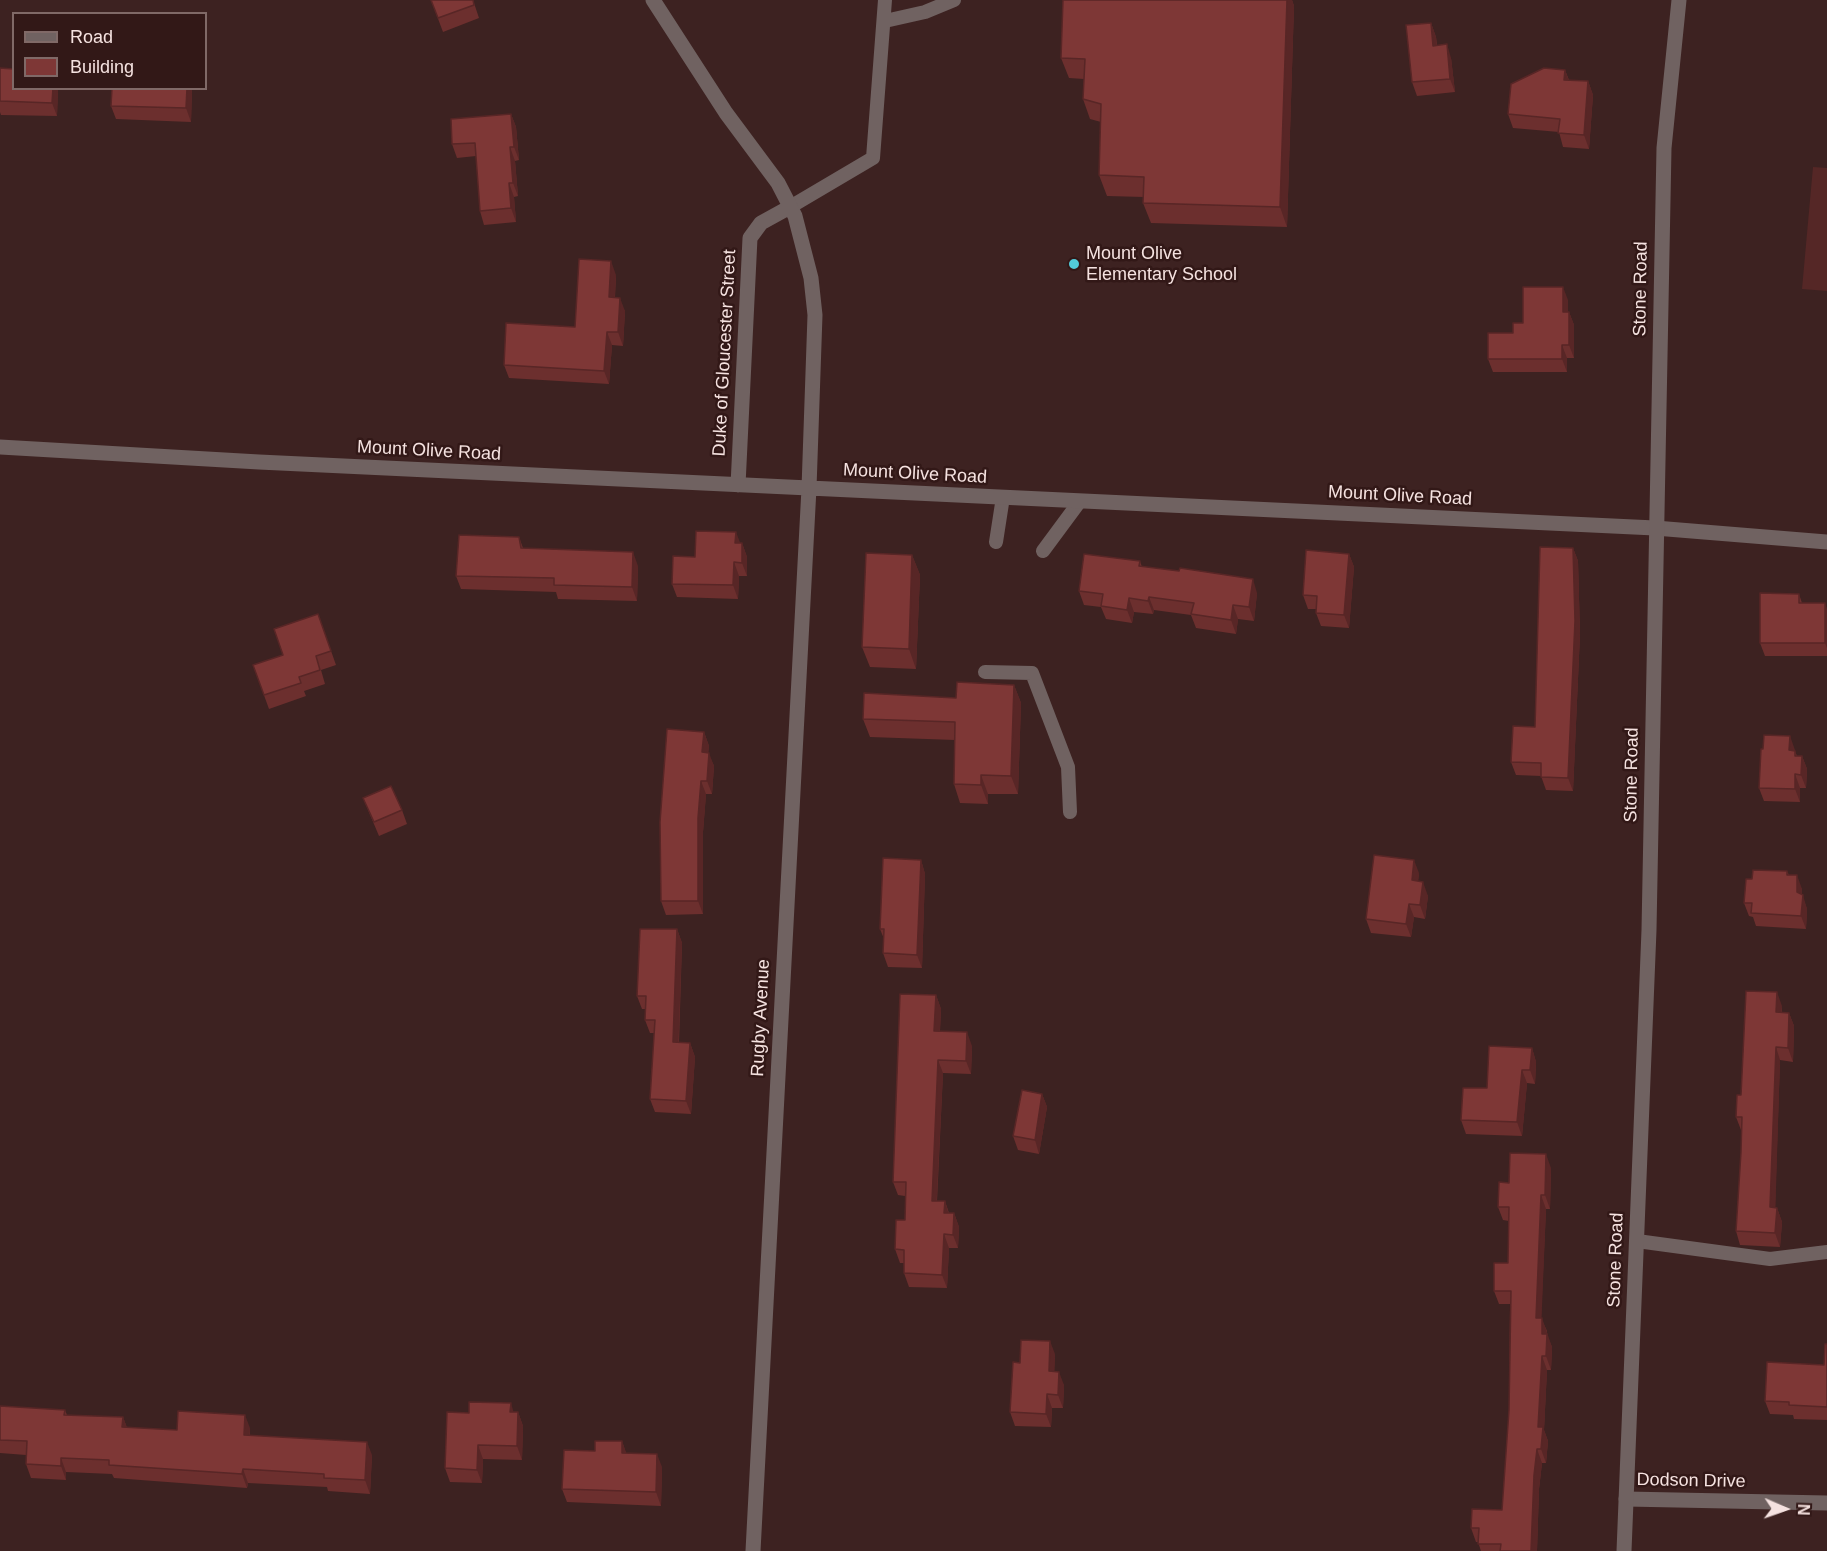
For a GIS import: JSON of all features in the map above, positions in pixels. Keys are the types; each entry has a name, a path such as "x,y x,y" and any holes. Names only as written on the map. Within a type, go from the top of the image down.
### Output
{"street":[{"path":"653,0 726,113 778,183 795,216 811,278 815,315 809,488"},
{"name":"Stone Road","path":"1624,1551 1649,930 1664,148 1679,0"},
{"name":"Duke of Gloucester Street","path":"738,484 750,238 761,223 790,207"},
{"name":"Mount Olive Road","path":"0,447 259,462 1655,528 1827,542"},
{"name":"Rugby Avenue","path":"753,1551 809,488"},
{"name":"Dodson Drive","path":"1626,1499 1827,1503"}],"lane":[{"path":"790,207 873,158 885,0"},
{"path":"885,21 925,12 954,0"},
{"path":"996,542 1003,497"},
{"path":"1043,551 1080,501"},
{"path":"985,672 1032,673 1068,767 1070,812"},
{"path":"1637,1241 1770,1259 1827,1252"}],"shaded area":[{"path":"1813,167 1827,168 1827,291 1802,289"}],"building":[{"path":"431,0 473,0 474,5 438,18"},
{"path":"1063,0 1287,0 1280,207 1143,203 1144,177 1099,175 1101,104 1083,99 1085,59 1061,58"},
{"path":"1431,23 1433,46 1447,44 1450,79 1412,82 1406,25"},
{"path":"0,68 12,69 12,90 53,90 52,103 0,101"},
{"path":"1544,68 1565,70 1564,80 1588,81 1584,135 1558,133 1560,119 1508,114 1511,84"},
{"path":"112,90 187,90 186,108 111,106"},
{"path":"511,114 514,147 510,147 513,183 509,183 511,208 480,211 475,143 452,144 451,119"},
{"path":"579,259 611,261 609,297 620,298 618,332 607,332 604,371 504,365 506,323 575,327"},
{"path":"1523,287 1563,287 1563,312 1569,312 1569,345 1562,345 1562,359 1488,359 1488,333 1513,333 1513,323 1523,323"},
{"path":"696,531 736,532 735,543 742,543 742,563 734,562 733,585 672,584 673,556 695,557"},
{"path":"459,535 519,537 521,548 633,552 632,587 554,585 554,578 456,576"},
{"path":"1540,547 1573,548 1575,621 1568,778 1541,777 1541,763 1511,762 1513,726 1535,727"},
{"path":"1306,550 1349,554 1344,615 1316,613 1317,596 1303,595"},
{"path":"866,553 912,555 909,649 862,647"},
{"path":"1084,554 1140,561 1139,566 1179,571 1180,568 1253,579 1249,607 1233,605 1231,620 1191,614 1194,603 1149,597 1148,601 1129,598 1127,610 1101,606 1103,594 1079,591"},
{"path":"1760,593 1799,594 1799,603 1825,603 1825,643 1760,643"},
{"path":"318,614 331,651 316,656 320,670 299,677 301,683 264,695 253,665 283,655 274,629"},
{"path":"957,682 1014,685 1011,776 981,775 981,785 954,784 955,722 863,719 864,693 956,698"},
{"path":"667,729 704,732 702,752 709,753 707,781 701,781 698,818 698,901 661,901 660,822"},
{"path":"1764,735 1790,736 1789,750 1795,751 1795,756 1802,756 1801,775 1795,774 1795,789 1759,788"},
{"path":"391,786 402,810 374,822 363,798"},
{"path":"1374,855 1414,860 1412,880 1423,882 1420,905 1409,904 1406,924 1366,919"},
{"path":"883,858 921,860 917,955 883,953 884,929 880,929"},
{"path":"1753,870 1787,871 1787,875 1797,875 1797,892 1803,895 1801,916 1751,913 1752,903 1744,903 1746,879 1752,879"},
{"path":"640,929 677,929 673,1042 690,1043 686,1101 650,1099 655,1020 645,1020 646,996 637,996"},
{"path":"1746,991 1777,992 1776,1012 1789,1013 1788,1048 1776,1047 1770,1207 1777,1208 1775,1233 1736,1231 1742,1117 1736,1117 1737,1095 1741,1095"},
{"path":"900,994 936,995 934,1031 967,1032 966,1061 938,1060 932,1201 945,1201 944,1213 954,1213 953,1235 944,1234 942,1275 904,1273 904,1250 895,1249 896,1220 905,1220 906,1182 893,1182"},
{"path":"1489,1046 1532,1048 1530,1070 1522,1070 1517,1122 1461,1120 1463,1088 1487,1088"},
{"path":"1022,1090 1042,1094 1035,1140 1013,1136"},
{"path":"1510,1153 1546,1154 1545,1195 1541,1195 1536,1318 1542,1318 1542,1334 1547,1334 1546,1356 1542,1356 1538,1427 1543,1427 1541,1449 1537,1449 1534,1475 1531,1551 1500,1551 1501,1544 1478,1544 1479,1528 1471,1528 1472,1509 1502,1510 1509,1410 1511,1291 1494,1291 1494,1263 1508,1263 1509,1207 1498,1207 1499,1182 1509,1183"},
{"path":"1021,1340 1050,1341 1049,1371 1059,1372 1058,1395 1047,1394 1046,1414 1010,1412 1013,1362 1020,1363"},
{"path":"1825,1344 1827,1344 1827,1407 1765,1401 1767,1362 1824,1365"},
{"path":"469,1402 511,1403 510,1412 518,1412 517,1446 478,1445 477,1470 445,1468 447,1412 469,1413"},
{"path":"0,1406 65,1410 64,1415 123,1417 122,1427 177,1430 178,1411 245,1415 244,1435 367,1442 365,1480 324,1478 324,1474 243,1469 242,1474 109,1465 109,1460 61,1458 61,1466 26,1464 27,1441 0,1440"},
{"path":"595,1441 622,1441 622,1453 657,1454 656,1492 562,1489 564,1450 595,1451"}],"place":[{"name":"Mount Olive Elementary School","path":"1074,264"}]}
